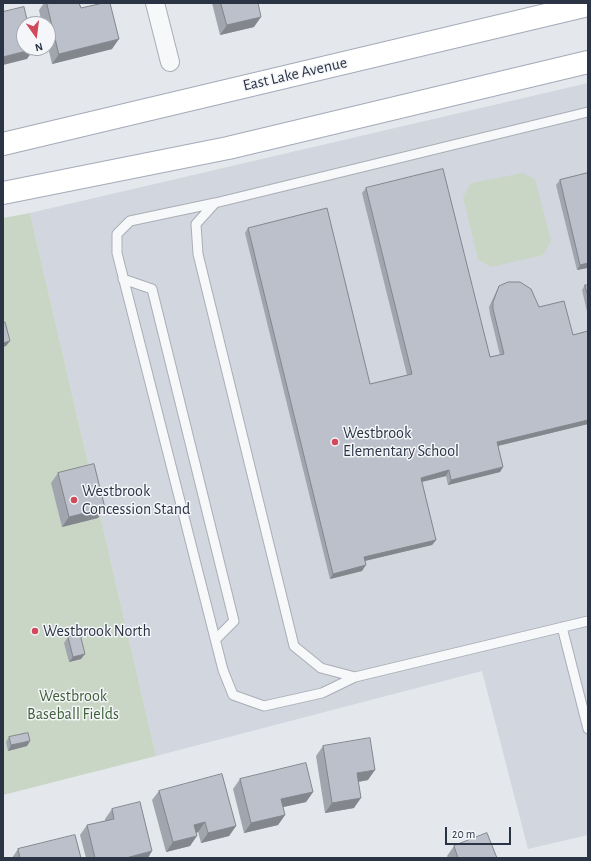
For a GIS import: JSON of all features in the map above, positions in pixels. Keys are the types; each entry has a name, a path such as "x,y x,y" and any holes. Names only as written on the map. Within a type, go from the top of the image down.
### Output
{"main road":[{"name":"East Lake Avenue","path":"3,144 588,5"},
{"path":"3,193 228,148 588,62"}],"street":[{"path":"155,3 170,62"}],"lane":[{"path":"588,112 216,204 130,221 118,234 117,253 223,670 233,695 264,706 322,693 355,677 588,621"},
{"path":"216,204 196,224 198,254 294,646 321,668 355,677"},
{"path":"123,279 152,289 234,621 216,639"},
{"path":"562,627 588,730"}],"shaded area":[{"name":"Westbrook Elementary School","path":"588,83 588,835 528,849 482,671 156,756 30,213"}],"green space":[{"path":"523,173 535,179 551,241 543,255 491,267 478,259 463,197 471,183"},
{"name":"Westbrook Baseball Fields","path":"30,213 156,756 3,795 3,218"}],"building":[{"path":"47,3 79,3 81,8 110,3 119,39 59,54 56,41 56,16 50,16"},
{"path":"221,3 258,3 261,17 227,25"},
{"path":"24,7 26,16 16,16 16,54 3,57 3,12"},
{"path":"443,169 490,357 504,354 493,309 493,302 499,286 508,282 520,282 531,289 539,307 564,301 573,335 588,331 588,420 497,442 503,467 451,480 449,470 421,478 436,540 364,557 366,565 333,574 248,228 327,208 370,384 412,374 366,188"},
{"path":"588,173 588,263 580,265 560,180"},
{"path":"585,285 588,285 588,296"},
{"path":"3,322 5,322 10,341 3,343"},
{"name":"Westbrook Concession Stand","path":"94,464 105,508 69,517 58,473"},
{"path":"80,634 85,654 73,657 68,637"},
{"path":"28,733 30,741 11,745 9,737"},
{"path":"370,738 375,770 357,773 361,798 332,803 323,746"},
{"path":"306,763 313,792 281,799 285,815 251,823 240,779"},
{"path":"222,774 236,826 208,833 205,822 194,825 197,836 173,842 159,791"},
{"path":"140,802 152,851 126,858 95,858 87,825 114,819 112,809"},
{"path":"487,833 497,858 458,858 454,846"},
{"path":"75,835 81,858 20,858 18,849"}],"place":[{"name":"Westbrook Elementary School","path":"335,442"},
{"name":"Westbrook Concession Stand","path":"74,500"},
{"name":"Westbrook North","path":"35,631"}]}
